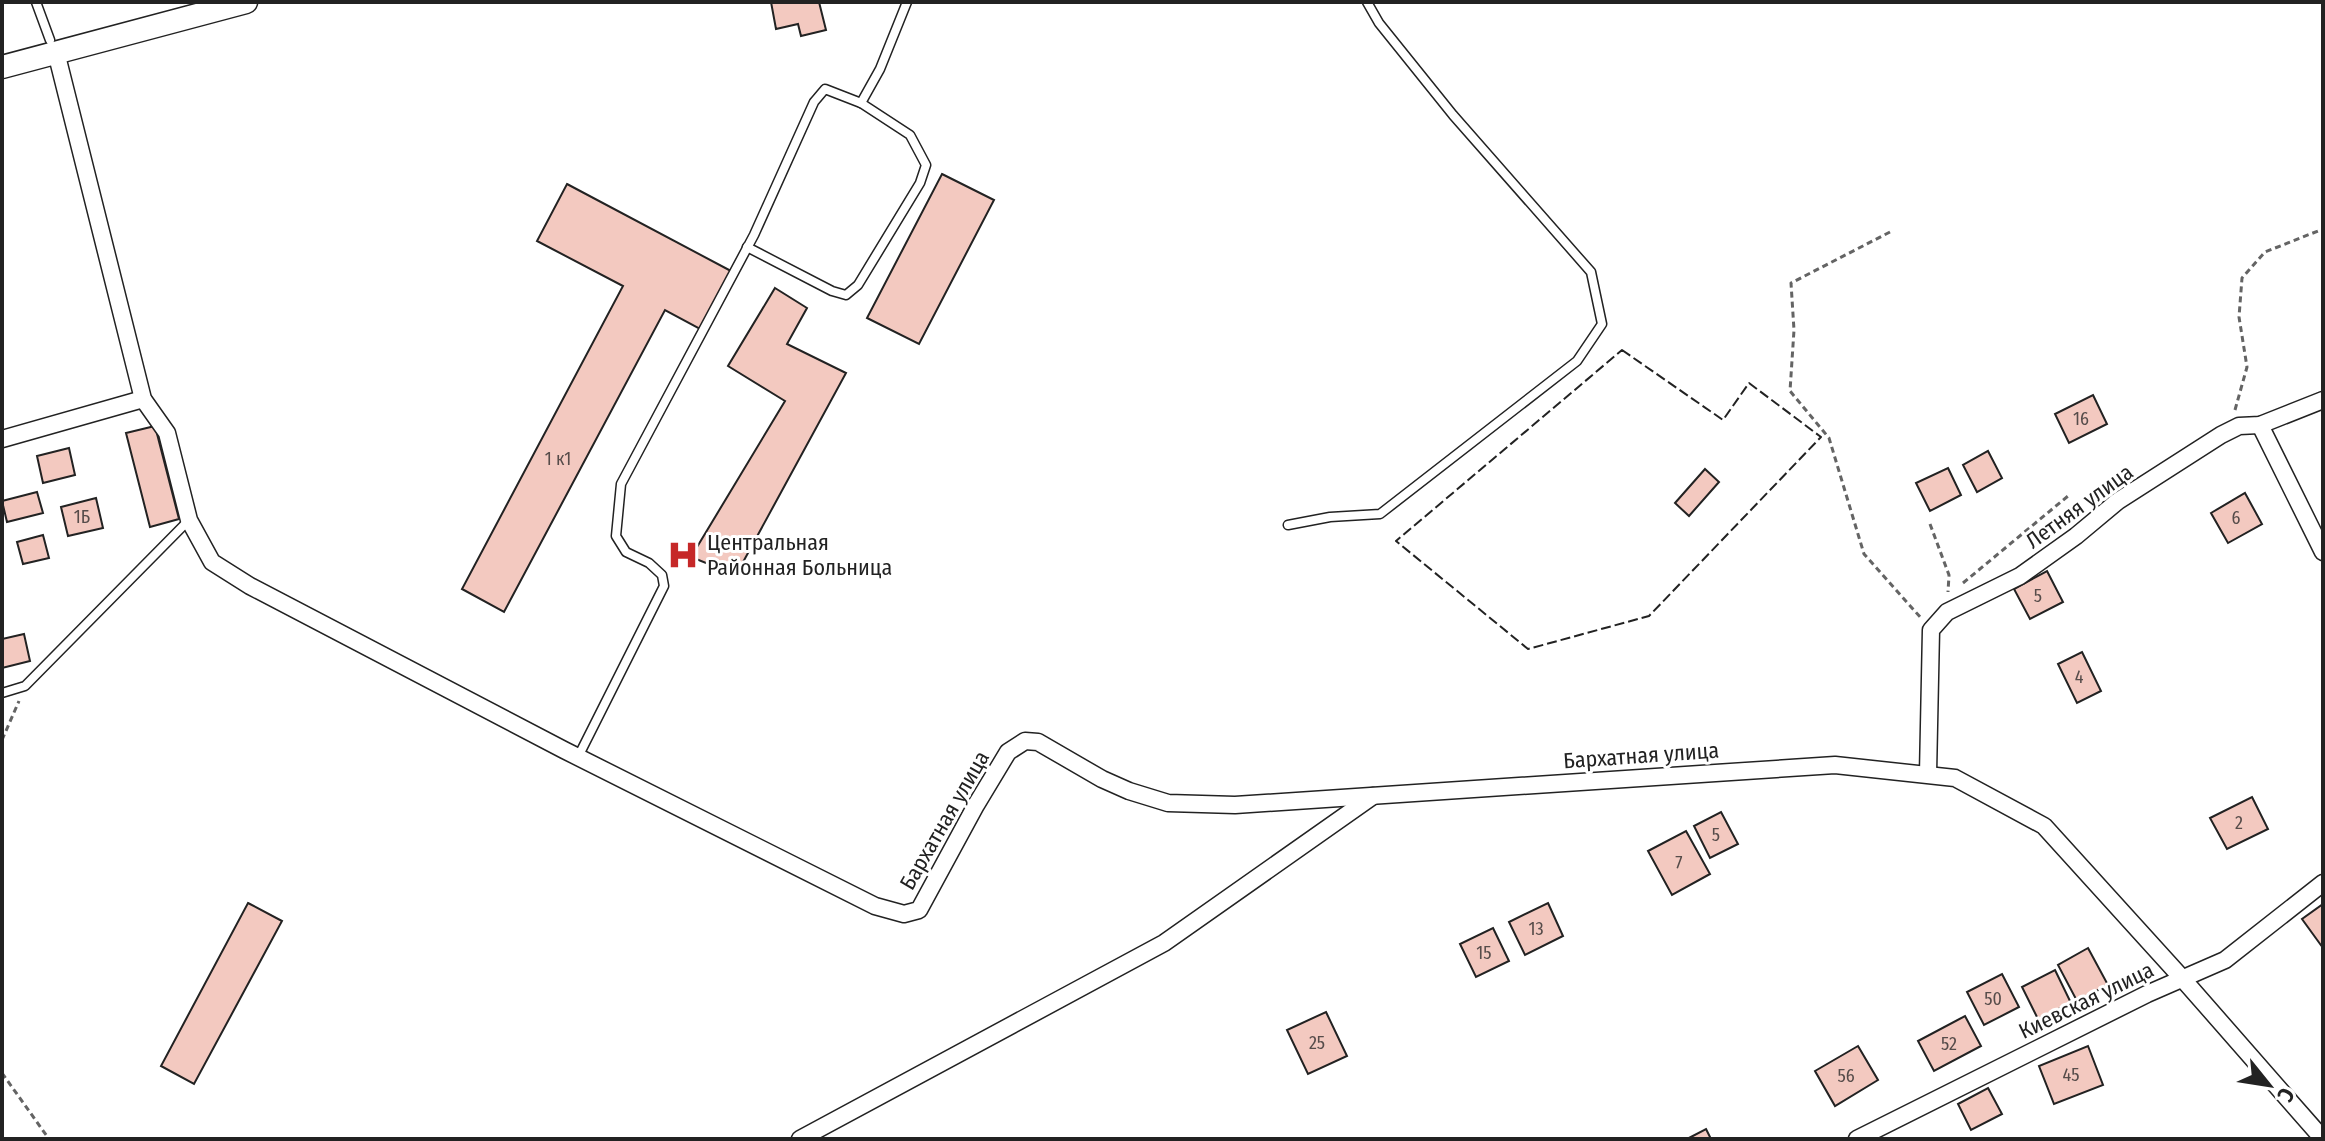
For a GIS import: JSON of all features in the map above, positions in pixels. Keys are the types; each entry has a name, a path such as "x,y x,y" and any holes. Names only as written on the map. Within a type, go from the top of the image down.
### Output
{"main road":[{"path":"2,67 53,46 187,2"},
{"path":"2,53 53,46 246,2"}],"street":[{"path":"53,46 143,399 167,433 189,520 212,562 250,586 578,757"},
{"path":"2,439 143,399"},
{"name":"Летняя улица","path":"1931,630 1947,612 2020,576 2118,501 2221,435 2239,426 2260,425 2323,400"},
{"path":"2260,425 2323,552"},
{"path":"1928,774 1931,630"},
{"name":"Бархатная улица","path":"578,757 875,906 904,914 919,910 1008,752 1025,741 1038,742 1129,791 1168,803 1235,805 1835,765 1955,778 2044,826 2323,1139"},
{"path":"800,1139 1164,943 1374,795"},
{"name":"Киевская улица","path":"1857,1139 2181,977 2225,960 2323,883"}],"lane":[{"path":"36,2 53,46"},
{"path":"861,103 880,69 907,2"},
{"path":"1288,525 1330,517 1380,514 1577,361 1602,324 1591,272 1453,115 1379,23 1367,2"},
{"path":"578,757 664,586 662,575 649,563 626,552 616,536 621,484 747,247 814,102 825,89 861,103 910,135 926,165 920,183 858,285 846,295 832,291 747,247"},
{"path":"2,693 25,686 189,520"}],"path":[{"path":"2221,435 2237,406 2247,367 2239,317 2242,278 2265,252 2323,229"},
{"path":"1890,232 1791,283 1794,330 1790,391 1829,438 1864,554 1931,630"},
{"path":"1930,524 1949,575 1948,596 2068,496"},
{"path":"2,740 25,686"},
{"path":"2,1073 49,1139"}],"building":[{"path":"771,2 819,2 826,30 801,36 798,24 776,29"},
{"path":"942,174 994,200 919,344 867,318"},
{"path":"567,184 731,271 700,329 665,310 504,612 462,589 623,286 537,241"},
{"path":"775,288 807,308 787,344 846,373 736,575 691,557 785,401 728,366"},
{"path":"2093,395 2107,424 2069,443 2055,414"},
{"path":"155,426 179,519 150,527 126,433"},
{"path":"69,448 75,475 43,483 37,456"},
{"path":"1988,451 2002,478 1977,492 1963,465"},
{"path":"1948,468 1961,495 1930,511 1916,483"},
{"path":"1705,469 1719,482 1689,516 1675,503"},
{"path":"37,492 43,513 7,522 2,501"},
{"path":"2245,493 2262,524 2228,543 2211,513"},
{"path":"96,498 103,528 68,536 61,507"},
{"path":"43,535 49,558 23,564 17,542"},
{"path":"2047,571 2063,602 2030,619 2014,589"},
{"path":"24,634 30,661 2,668 2,639"},
{"path":"2082,652 2101,691 2077,703 2058,664"},
{"path":"2252,797 2268,829 2227,849 2210,818"},
{"path":"1721,812 1738,844 1710,858 1694,826"},
{"path":"1686,831 1710,874 1672,895 1648,851"},
{"path":"248,903 282,921 194,1084 161,1066"},
{"path":"1548,903 1563,936 1525,955 1509,922"},
{"path":"2323,904 2323,948 2302,919"},
{"path":"1493,928 1509,961 1476,977 1460,944"},
{"path":"2088,948 2108,985 2077,1001 2058,965"},
{"path":"2055,970 2071,1003 2038,1019 2022,987"},
{"path":"2002,974 2019,1007 1984,1025 1967,992"},
{"path":"1326,1012 1347,1056 1308,1074 1287,1030"},
{"path":"1965,1016 1981,1046 1934,1071 1918,1041"},
{"path":"1858,1046 1878,1080 1835,1106 1815,1071"},
{"path":"2088,1046 2103,1085 2054,1104 2039,1066"},
{"path":"1988,1088 2002,1114 1971,1130 1958,1104"},
{"path":"1706,1129 1711,1139 1687,1139"}],"fence":[{"path":"1622,350 1723,420 1749,383 1821,437 1649,616 1528,649 1396,541 1622,350"}],"place":[{"name":"Центральная Районная Больница","path":"683,555"}]}
